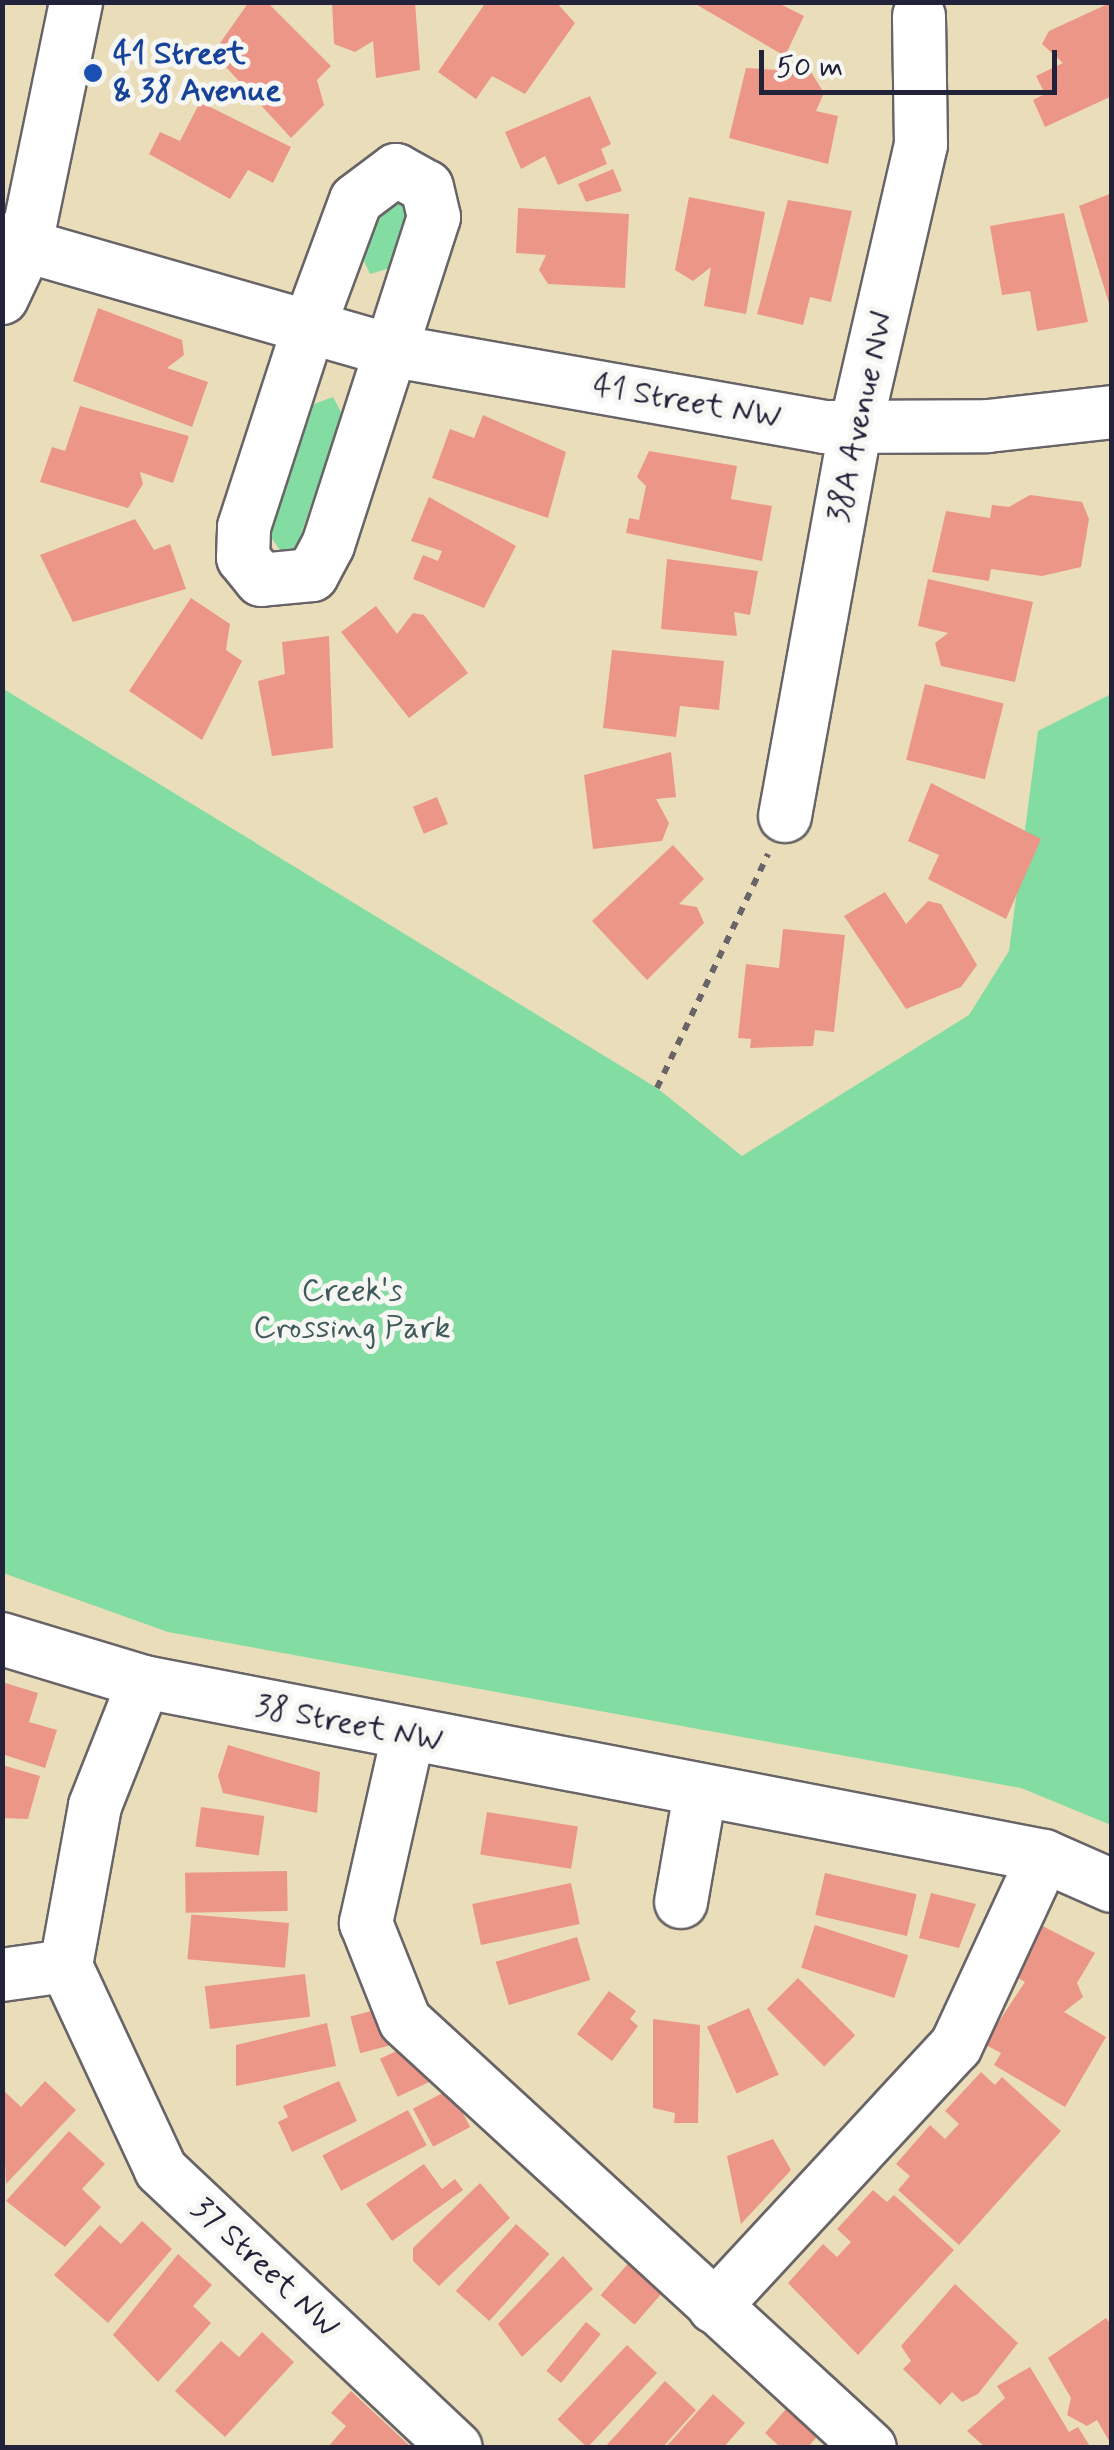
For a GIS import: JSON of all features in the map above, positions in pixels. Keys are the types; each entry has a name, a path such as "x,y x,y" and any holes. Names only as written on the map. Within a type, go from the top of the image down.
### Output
{"street":[{"path":"2,298 76,2"},
{"name":"38A Avenue NW","path":"786,816 856,426 921,145 919,16"},
{"path":"408,173 434,198 434,218 388,350 320,564 297,582 262,580 242,558 244,527 309,327 356,200 374,178 408,173"},
{"name":"41 Street NW","path":"14,244 388,350 856,426 988,426 1112,412"},
{"name":"38 Street NW","path":"2,1640 144,1682 700,1793 1044,1856 1112,1886"},
{"path":"2,1975 66,1966 95,1806 144,1682"},
{"path":"408,1736 366,1923 405,2021 870,2448"},
{"path":"681,1902 700,1793"},
{"path":"714,2307 956,2046 1044,1856"},
{"name":"37 Street NW","path":"66,1966 161,2170 456,2448"}],"path":[{"path":"656,1088 786,816"}],"green space":[{"path":"395,198 409,212 390,268 370,274 364,261 381,208"},
{"path":"333,397 342,414 297,546 283,554 270,536 314,404"},
{"name":"Creek's Crossing Park","path":"2,688 657,1088 742,1156 969,1015 1009,951 1038,731 1111,694 1111,1825 1021,1788 168,1632 3,1573"}],"building":[{"path":"249,2 267,2 331,66 317,80 324,105 291,138 213,53"},
{"path":"332,2 415,2 420,70 376,78 373,41 355,52 334,44"},
{"path":"486,2 556,2 575,23 525,94 492,76 476,99 438,72"},
{"path":"692,2 776,2 804,16 785,56"},
{"path":"1112,2 1112,96 1045,127 1033,100 1045,94 1036,76 1063,63 1042,44 1049,31"},
{"path":"746,68 811,72 824,93 816,111 838,116 828,164 729,138"},
{"path":"590,96 611,144 601,149 607,164 558,185 545,156 521,169 505,132"},
{"path":"200,102 291,147 273,183 248,170 230,199 149,154 160,132 180,141"},
{"path":"613,169 622,191 586,202 578,184"},
{"path":"1112,193 1112,310 1111,310 1079,206"},
{"path":"689,197 765,212 746,314 704,306 711,267 693,281 675,270"},
{"path":"788,200 852,211 831,302 810,297 803,325 757,314"},
{"path":"518,208 629,214 625,288 548,284 539,270 546,255 516,253"},
{"path":"1064,213 1088,322 1037,331 1030,291 1002,295 990,226"},
{"path":"98,308 182,340 184,355 167,368 208,382 192,427 73,381"},
{"path":"80,406 189,436 173,483 140,472 143,484 128,508 40,482 52,447 65,451"},
{"path":"483,415 566,452 548,518 432,478 450,429 474,438"},
{"path":"649,451 737,466 731,499 772,506 762,561 626,533 629,518 639,520 646,486 637,477"},
{"path":"1030,495 1082,502 1089,519 1081,567 1042,576 991,569 989,581 932,572 946,511 990,518 992,505 1009,507"},
{"path":"429,497 516,546 484,608 413,579 423,555 438,561 442,551 411,541"},
{"path":"135,519 154,550 170,544 186,589 73,622 40,555"},
{"path":"667,559 758,571 750,615 734,612 737,636 661,629"},
{"path":"928,579 1033,602 1015,682 941,666 935,643 948,633 918,626"},
{"path":"191,598 230,624 226,650 242,661 202,740 129,691"},
{"path":"376,606 397,634 413,613 424,615 468,673 409,718 341,632"},
{"path":"329,636 333,748 272,756 258,681 285,674 282,642"},
{"path":"612,650 724,661 719,710 680,706 676,737 603,728"},
{"path":"925,684 1004,704 985,779 906,760"},
{"path":"671,752 676,797 656,799 669,823 662,841 593,849 584,775"},
{"path":"931,783 1041,839 1006,919 928,879 939,855 908,841"},
{"path":"437,797 448,824 424,834 413,807"},
{"path":"673,845 704,879 679,904 697,907 704,923 647,980 592,921"},
{"path":"885,892 906,924 928,901 941,904 977,965 961,987 906,1009 844,916"},
{"path":"783,929 845,935 834,1032 815,1030 813,1046 750,1048 751,1039 738,1038 746,964 779,968"},
{"path":"2,1682 38,1693 29,1722 57,1730 45,1768 2,1754"},
{"path":"228,1745 320,1772 317,1813 223,1793 218,1776"},
{"path":"2,1765 40,1776 28,1819 2,1818"},
{"path":"201,1807 264,1816 259,1856 195,1847"},
{"path":"487,1812 578,1826 571,1869 480,1854"},
{"path":"287,1871 288,1911 186,1913 185,1873"},
{"path":"825,1873 917,1894 907,1936 815,1915"},
{"path":"571,1883 580,1924 481,1945 472,1904"},
{"path":"931,1893 976,1904 959,1948 919,1938"},
{"path":"191,1914 289,1923 285,1968 187,1959"},
{"path":"1027,1918 1095,1953 1077,1983 1083,1997 1064,2012 1106,2037 1065,2107 994,2065 1001,2053 984,2044 1025,1982 1009,1972"},
{"path":"815,1925 908,1955 894,1998 801,1968"},
{"path":"577,1937 590,1980 509,2005 496,1962"},
{"path":"305,1974 310,2017 210,2029 205,1986"},
{"path":"798,1978 855,2035 824,2066 767,2009"},
{"path":"609,1991 636,2011 630,2019 638,2026 612,2061 577,2034"},
{"path":"390,2006 400,2043 360,2053 350,2017"},
{"path":"749,2008 779,2075 737,2093 707,2027"},
{"path":"653,2019 700,2025 698,2123 674,2123 675,2113 653,2108"},
{"path":"327,2023 336,2066 236,2086 236,2045"},
{"path":"418,2041 436,2079 398,2097 380,2059"},
{"path":"981,2072 995,2085 1002,2077 1061,2131 959,2245 898,2190 910,2176 896,2164 930,2125 945,2139 959,2124 945,2111"},
{"path":"45,2081 76,2110 6,2184 2,2089 21,2107"},
{"path":"339,2081 357,2121 292,2152 278,2122 288,2117 283,2106"},
{"path":"450,2089 470,2127 433,2147 413,2109"},
{"path":"408,2110 427,2145 341,2191 322,2156"},
{"path":"69,2131 105,2164 82,2189 101,2207 65,2247 6,2201"},
{"path":"773,2139 791,2170 741,2224 727,2156"},
{"path":"424,2164 442,2189 455,2179 463,2190 392,2241 366,2204"},
{"path":"480,2183 510,2218 439,2286 413,2261 413,2248"},
{"path":"873,2190 887,2202 894,2195 954,2250 858,2355 788,2283 823,2244 837,2257 851,2242 837,2229"},
{"path":"142,2221 172,2249 108,2323 54,2275 100,2225 121,2244"},
{"path":"516,2224 549,2254 489,2321 456,2291"},
{"path":"178,2254 212,2285 193,2306 211,2323 158,2382 113,2335"},
{"path":"563,2256 593,2289 522,2357 498,2324"},
{"path":"632,2259 666,2289 634,2325 601,2295"},
{"path":"955,2284 1018,2343 978,2394 962,2402 952,2392 940,2405 903,2369 911,2361 901,2346"},
{"path":"1106,2318 1112,2326 1112,2446 1097,2420 1087,2426 1067,2415 1071,2398 1048,2358"},
{"path":"586,2322 601,2334 561,2383 546,2371"},
{"path":"262,2332 294,2362 225,2437 175,2391 221,2341 239,2357"},
{"path":"627,2345 657,2373 587,2448 557,2420"},
{"path":"1030,2367 1069,2432 1078,2427 1091,2448 986,2448 967,2431 1005,2398 997,2386"},
{"path":"665,2381 696,2410 662,2448 604,2448"},
{"path":"351,2391 412,2448 327,2448 346,2426 331,2413"},
{"path":"713,2394 745,2423 723,2448 665,2448"},
{"path":"792,2402 823,2430 807,2448 781,2448 765,2433"}],"place":[{"name":"41 Street & 38 Avenue","path":"93,73"}]}
